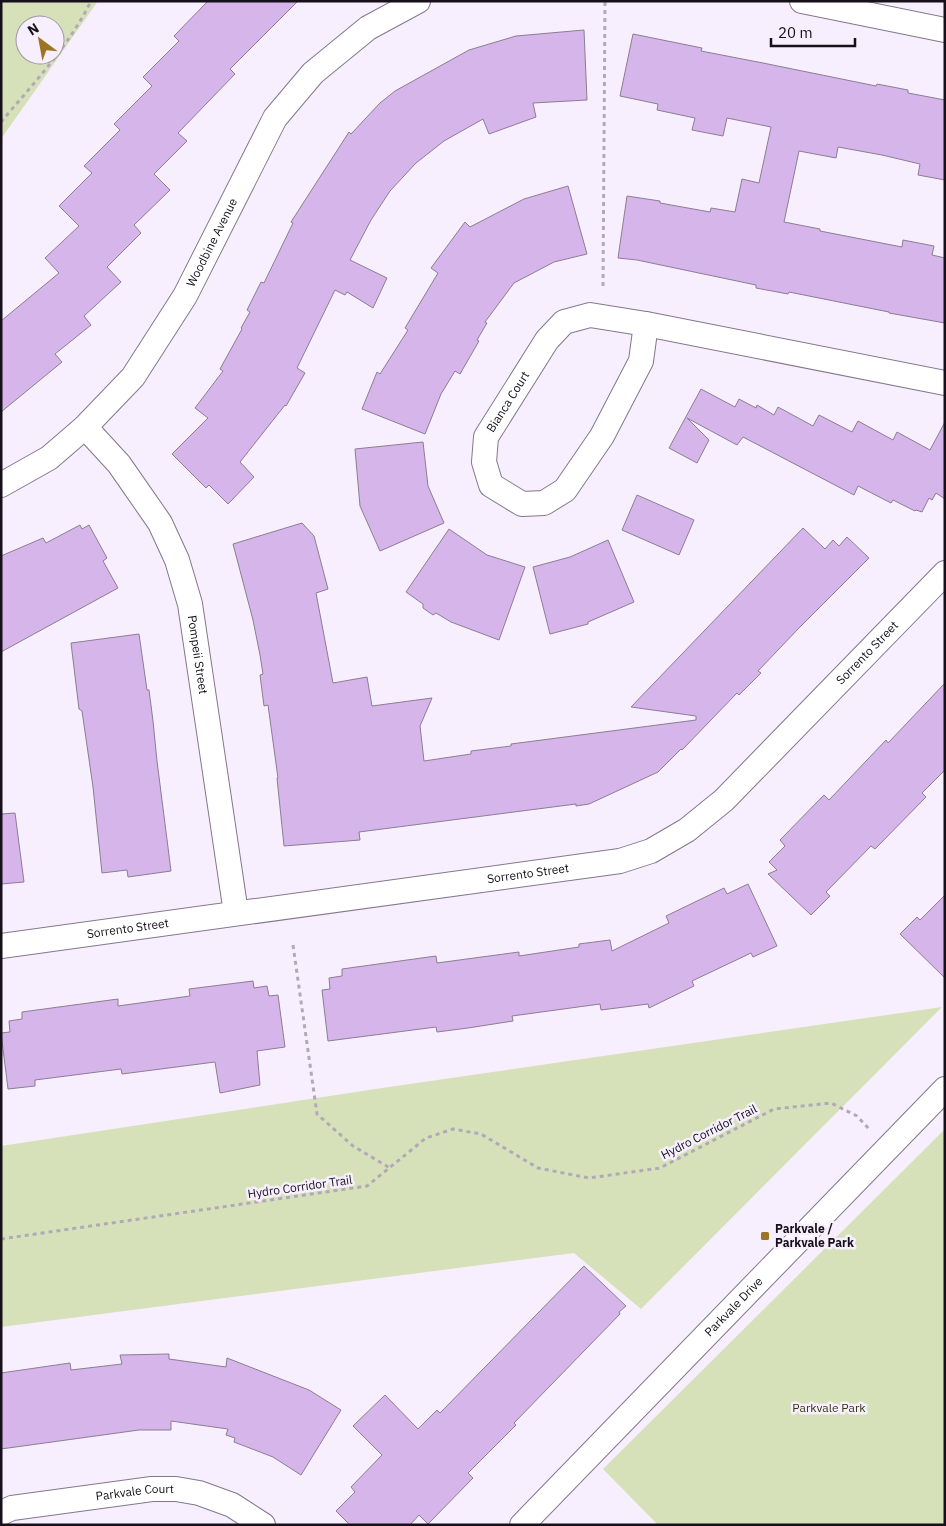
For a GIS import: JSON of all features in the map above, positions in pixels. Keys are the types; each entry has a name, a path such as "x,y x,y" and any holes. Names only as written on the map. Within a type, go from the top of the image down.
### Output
{"street":[{"name":"Woodbine Avenue","path":"1,485 49,458 85,427 133,376 184,296 275,118 320,67 368,28 418,1"},
{"path":"802,1 945,30"},
{"name":"Bianca Court","path":"646,324 641,361 602,436 565,490 544,503 522,504 491,485 484,462 486,437 552,334 564,322 590,315 646,324 945,383"},
{"name":"Pompeii Street","path":"85,427 119,464 160,523 177,560 190,604 236,913"},
{"name":"Sorrento Street","path":"1,946 620,861 651,851 687,830 724,800 945,573"},
{"name":"Parkvale Drive","path":"522,1525 945,1089"},
{"name":"Parkvale Court","path":"1,1513 12,1508 152,1489 176,1489 199,1493 232,1505 263,1525"}],"path":[{"path":"1,122 40,76 81,22 91,1"},
{"path":"603,286 605,1"},
{"path":"294,945 317,1114 353,1146 391,1168"},
{"name":"Hydro Corridor Trail","path":"1,1239 367,1186 426,1138 453,1129 482,1134 538,1168 589,1178 660,1168 774,1109 831,1103 857,1116 872,1132"}],"green space":[{"path":"1,1 98,1 65,48 65,15 15,15 15,65 53,65 1,139"},
{"path":"942,1007 641,1309 574,1253 1,1327 1,1146 382,1088"},
{"name":"Parkvale Park","path":"945,1129 945,1525 658,1525 603,1469"}],"building":[{"path":"208,1 298,1 230,69 235,74 178,133 187,141 154,174 170,190 134,225 141,233 107,267 121,282 84,316 91,325 55,354 62,362 1,412 1,321 59,273 45,258 79,226 59,206 92,173 84,166 120,130 114,124 152,86 143,77 179,41 174,36"},
{"path":"584,30 587,100 533,103 536,117 489,134 483,119 444,141 416,163 390,191 371,220 350,260 387,278 373,308 347,292 345,295 335,290 297,368 305,373 286,406 240,462 254,477 228,504 209,485 206,488 172,454 208,418 195,408 223,371 220,369 242,329 250,312 247,310 261,282 264,283 293,223 291,222 349,132 351,134 380,103 395,91 469,50 516,36"},
{"path":"633,34 702,48 701,51 876,86 877,84 908,90 908,93 945,100 945,180 918,175 920,164 882,155 838,147 836,158 799,151 784,222 902,247 903,240 934,246 932,255 945,258 945,323 789,292 788,294 756,288 756,285 637,260 618,258 627,196 710,212 711,208 735,212 742,179 759,183 771,127 727,118 723,136 692,130 695,118 657,110 658,104 620,96"},
{"path":"568,186 587,254 554,262 514,283 485,322 487,323 477,340 479,341 460,374 455,371 441,394 425,434 362,409 377,372 380,374 408,330 405,328 438,273 431,268 465,222 470,227 524,199"},
{"path":"701,389 735,407 739,399 756,408 757,405 774,415 778,407 813,426 819,415 852,432 858,421 893,440 897,432 930,450 945,422 945,499 936,493 932,500 929,498 922,512 915,511 893,500 891,503 858,486 854,495 743,437 737,445 687,418 709,440 697,463 669,448"},
{"path":"423,442 428,486 444,523 380,551 360,506 355,449"},
{"path":"637,495 694,520 679,555 622,530"},
{"path":"302,523 314,536 328,589 316,593 333,683 367,677 372,706 432,698 420,726 424,761 471,754 471,751 511,746 511,744 696,720 696,716 631,707 803,528 825,549 833,540 839,546 847,537 869,558 758,671 761,673 739,695 737,693 658,772 589,804 576,806 576,804 359,832 360,840 284,846 278,778 268,705 264,706 260,675 263,674 260,655 233,544"},
{"path":"80,525 82,529 89,525 107,558 103,561 118,588 1,652 1,556 43,538 46,543"},
{"path":"449,529 487,555 525,567 499,640 451,622 436,613 433,615 423,608 423,604 406,592"},
{"path":"608,540 634,602 588,622 588,624 550,634 533,567 570,557"},
{"path":"139,634 147,690 149,690 171,871 128,877 127,870 102,873 93,787 82,711 79,709 71,643"},
{"path":"945,683 945,770 922,793 926,797 875,849 871,846 826,892 830,896 811,915 768,874 777,870 769,862 785,846 780,840 824,795 829,800 886,740 888,743"},
{"path":"15,813 24,882 1,884 1,814"},
{"path":"748,884 777,946 753,957 751,953 692,981 694,986 649,1008 648,1004 601,1010 600,1004 512,1016 513,1021 468,1028 437,1032 436,1027 328,1041 322,990 330,989 329,978 342,976 342,969 436,956 437,963 519,952 519,956 579,947 579,944 610,940 612,951 669,923 666,916 724,888 727,894"},
{"path":"945,895 945,978 900,934 917,917 920,920"},
{"path":"253,981 254,988 267,986 269,996 278,995 285,1047 257,1051 260,1085 220,1093 215,1062 122,1074 121,1069 35,1080 35,1086 8,1089 1,1033 10,1032 9,1021 22,1019 22,1012 118,999 118,1006 190,996 189,989"},
{"path":"584,1266 626,1306 514,1423 516,1425 468,1473 473,1478 428,1524 419,1515 410,1525 350,1525 336,1511 355,1492 351,1487 382,1455 353,1426 385,1395 418,1429 437,1410 440,1413"},
{"path":"169,1354 169,1359 226,1367 227,1358 309,1390 341,1410 301,1475 273,1457 234,1442 235,1438 226,1435 228,1429 171,1421 171,1430 139,1430 1,1449 1,1373 70,1363 71,1370 122,1364 120,1355"}],"place":[{"name":"Parkvale / Parkvale Park","path":"765,1236"}]}
